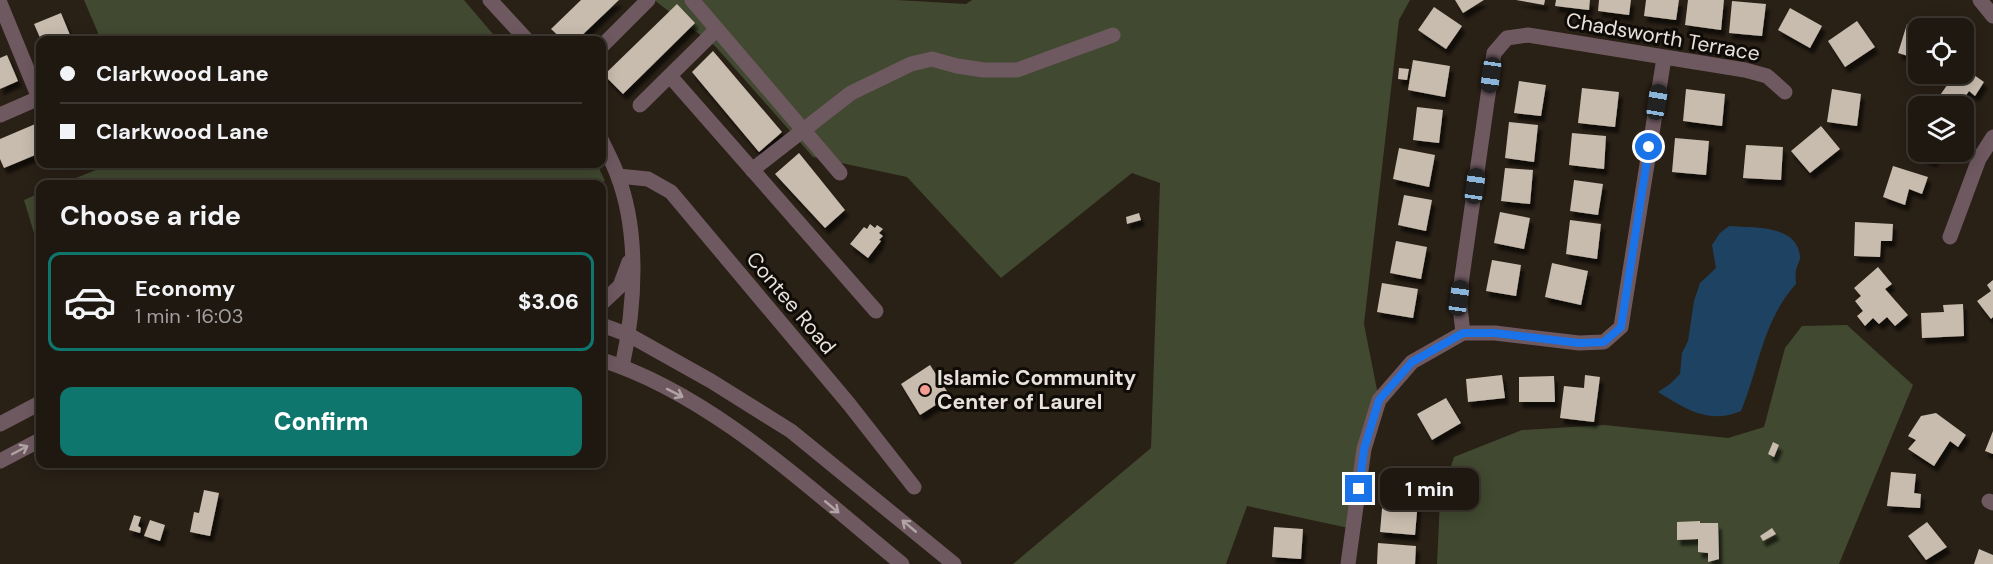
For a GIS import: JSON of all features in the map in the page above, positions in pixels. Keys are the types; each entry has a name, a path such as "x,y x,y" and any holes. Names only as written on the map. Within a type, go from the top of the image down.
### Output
{"street":[{"path":"490,0 523,36"},
{"path":"606,42 648,0"},
{"path":"692,0 840,173"},
{"path":"1980,0 1993,16"},
{"path":"0,3 36,88"},
{"path":"640,105 717,29"},
{"path":"752,170 851,93 911,64 932,59 966,67 1017,70 1113,35"},
{"name":"Chadsworth Terrace","path":"1463,333 1459,298 1494,53 1507,38 1528,35 1745,70 1767,76 1785,92"},
{"path":"1348,564 1364,449 1379,400 1412,362 1463,333 1495,333 1579,343 1604,342 1621,327 1664,58"},
{"path":"670,76 876,311"},
{"path":"0,115 36,99"},
{"path":"1950,237 1979,159 1993,137"},
{"path":"606,150 618,176 629,223 632,254 633,290 629,335 622,367"},
{"name":"Contee Road","path":"618,176 648,179 671,192 849,404 914,487"},
{"path":"606,299 620,286 632,254"},
{"path":"606,326 629,335 711,381 790,430 954,564"},
{"path":"606,361 699,405 778,462 902,564"},
{"path":"0,424 36,405"},
{"path":"0,461 36,442"}],"green space":[{"path":"84,0 464,0 495,36 99,36"},
{"path":"654,0 897,0 966,4 972,0 1410,0 1399,20 1364,324 1379,400 1353,529 1247,506 1226,564 1013,564 1151,448 1160,183 1132,173 1001,278 907,177 813,157 715,46"},
{"path":"101,168 599,168 605,180 71,180"},
{"path":"36,195 36,240 24,200"},
{"path":"1847,325 1913,385 1839,564 1437,564 1440,500 1454,457 1522,430 1605,425 1728,438 1764,427 1785,348 1802,326"}],"water":[{"path":"1729,226 1761,228 1783,233 1797,246 1800,259 1796,272 1796,284 1776,313 1769,329 1741,411 1718,416 1687,409 1658,392 1680,374 1682,353 1688,341 1694,301 1700,283 1716,268 1712,245 1720,233"}],"building":[{"path":"581,0 619,0 581,36 559,36 551,29"},
{"path":"1455,0 1484,0 1463,13"},
{"path":"1516,0 1545,0 1544,5"},
{"path":"1556,0 1590,0 1589,10 1555,6"},
{"path":"1599,0 1631,0 1629,15 1598,11"},
{"path":"1646,0 1679,0 1676,20 1644,16"},
{"path":"1688,0 1724,0 1721,30 1685,25"},
{"path":"1732,1 1766,4 1762,36 1729,33"},
{"path":"677,4 695,23 623,94 606,77 606,73"},
{"path":"1434,7 1462,26 1446,49 1418,30"},
{"path":"1790,8 1822,26 1810,48 1778,30"},
{"path":"61,13 70,36 39,36 34,24"},
{"path":"1857,21 1875,47 1845,67 1828,41"},
{"path":"1907,24 1908,56 1898,53"},
{"path":"713,51 782,132 759,152 692,72"},
{"path":"7,55 18,81 0,89 0,58"},
{"path":"1413,60 1450,66 1445,97 1408,90"},
{"path":"1399,68 1409,69 1407,80 1398,79"},
{"path":"1974,75 1984,82 1975,96 1969,91 1966,96 1939,96 1948,84 1974,84"},
{"path":"1519,81 1546,85 1541,116 1514,113"},
{"path":"1582,88 1619,92 1615,127 1578,123"},
{"path":"1686,89 1725,94 1722,126 1683,121"},
{"path":"1832,89 1861,94 1857,126 1827,122"},
{"path":"1417,107 1443,110 1439,143 1413,140"},
{"path":"1509,122 1538,125 1534,162 1505,158"},
{"path":"36,124 36,155 4,168 0,159 0,139"},
{"path":"1821,126 1840,149 1810,173 1791,151"},
{"path":"1572,133 1606,136 1604,169 1569,165"},
{"path":"1675,138 1709,141 1706,175 1672,172"},
{"path":"1746,145 1783,147 1781,180 1743,178"},
{"path":"1399,148 1435,155 1429,187 1393,179"},
{"path":"799,153 845,210 825,228 775,174"},
{"path":"1893,166 1928,177 1922,194 1909,189 1905,205 1883,197"},
{"path":"1505,168 1533,170 1530,204 1501,201"},
{"path":"1574,180 1603,184 1598,215 1570,211"},
{"path":"1404,195 1432,200 1426,231 1398,225"},
{"path":"1500,212 1530,218 1524,249 1494,243"},
{"path":"1139,213 1141,220 1127,224 1126,217"},
{"path":"1570,220 1601,224 1597,259 1566,254"},
{"path":"1855,222 1893,224 1892,241 1881,241 1880,257 1854,256"},
{"path":"870,224 875,228 877,225 883,229 879,233 883,236 868,258 850,244 864,227 867,229"},
{"path":"1396,241 1427,247 1421,279 1390,273"},
{"path":"1492,260 1521,265 1516,296 1486,291"},
{"path":"1552,263 1588,271 1581,305 1545,297"},
{"path":"1878,267 1892,284 1885,289 1908,315 1895,326 1887,317 1879,324 1873,318 1865,326 1857,316 1863,311 1855,301 1861,296 1854,288"},
{"path":"1993,280 1993,317 1991,319 1977,301 1991,291 1987,285"},
{"path":"1382,283 1418,289 1413,318 1377,312"},
{"path":"1963,304 1964,336 1922,338 1921,313 1944,312 1943,305"},
{"name":"Islamic Community Center of Laurel","path":"930,365 950,396 920,415 901,384"},
{"path":"1502,375 1505,398 1468,402 1466,379"},
{"path":"1585,375 1600,377 1594,422 1560,418 1564,386 1584,388"},
{"path":"1554,376 1555,402 1519,402 1519,377"},
{"path":"1446,398 1461,423 1432,440 1417,414"},
{"path":"1936,413 1966,435 1958,447 1950,441 1934,466 1908,449 1916,440 1908,436 1921,416"},
{"path":"1993,431 1993,454 1985,451"},
{"path":"1773,442 1779,445 1774,457 1768,454"},
{"path":"1891,472 1916,474 1914,493 1921,494 1920,508 1887,506"},
{"path":"204,490 219,493 210,536 190,532 194,512 199,513"},
{"path":"1383,497 1418,500 1415,535 1380,532"},
{"path":"134,515 141,517 138,526 141,528 140,533 129,530"},
{"path":"150,520 165,525 160,541 144,536"},
{"path":"1700,521 1700,523 1718,523 1719,559 1708,562 1708,553 1698,552 1698,539 1677,540 1677,522"},
{"path":"1927,522 1947,547 1926,560 1908,536"},
{"path":"1274,527 1303,529 1301,559 1272,557"},
{"path":"1772,528 1776,534 1763,541 1760,536"},
{"path":"1378,543 1416,546 1415,564 1377,564"},
{"path":"1979,549 1993,555 1993,564 1974,564"}],"place":[{"name":"Islamic Community Center of Laurel","path":"925,390"}],"route":[{"path":"1359,489 1364,449 1379,400 1412,362 1463,333 1495,333 1579,343 1604,342 1621,327 1649,147"}]}
